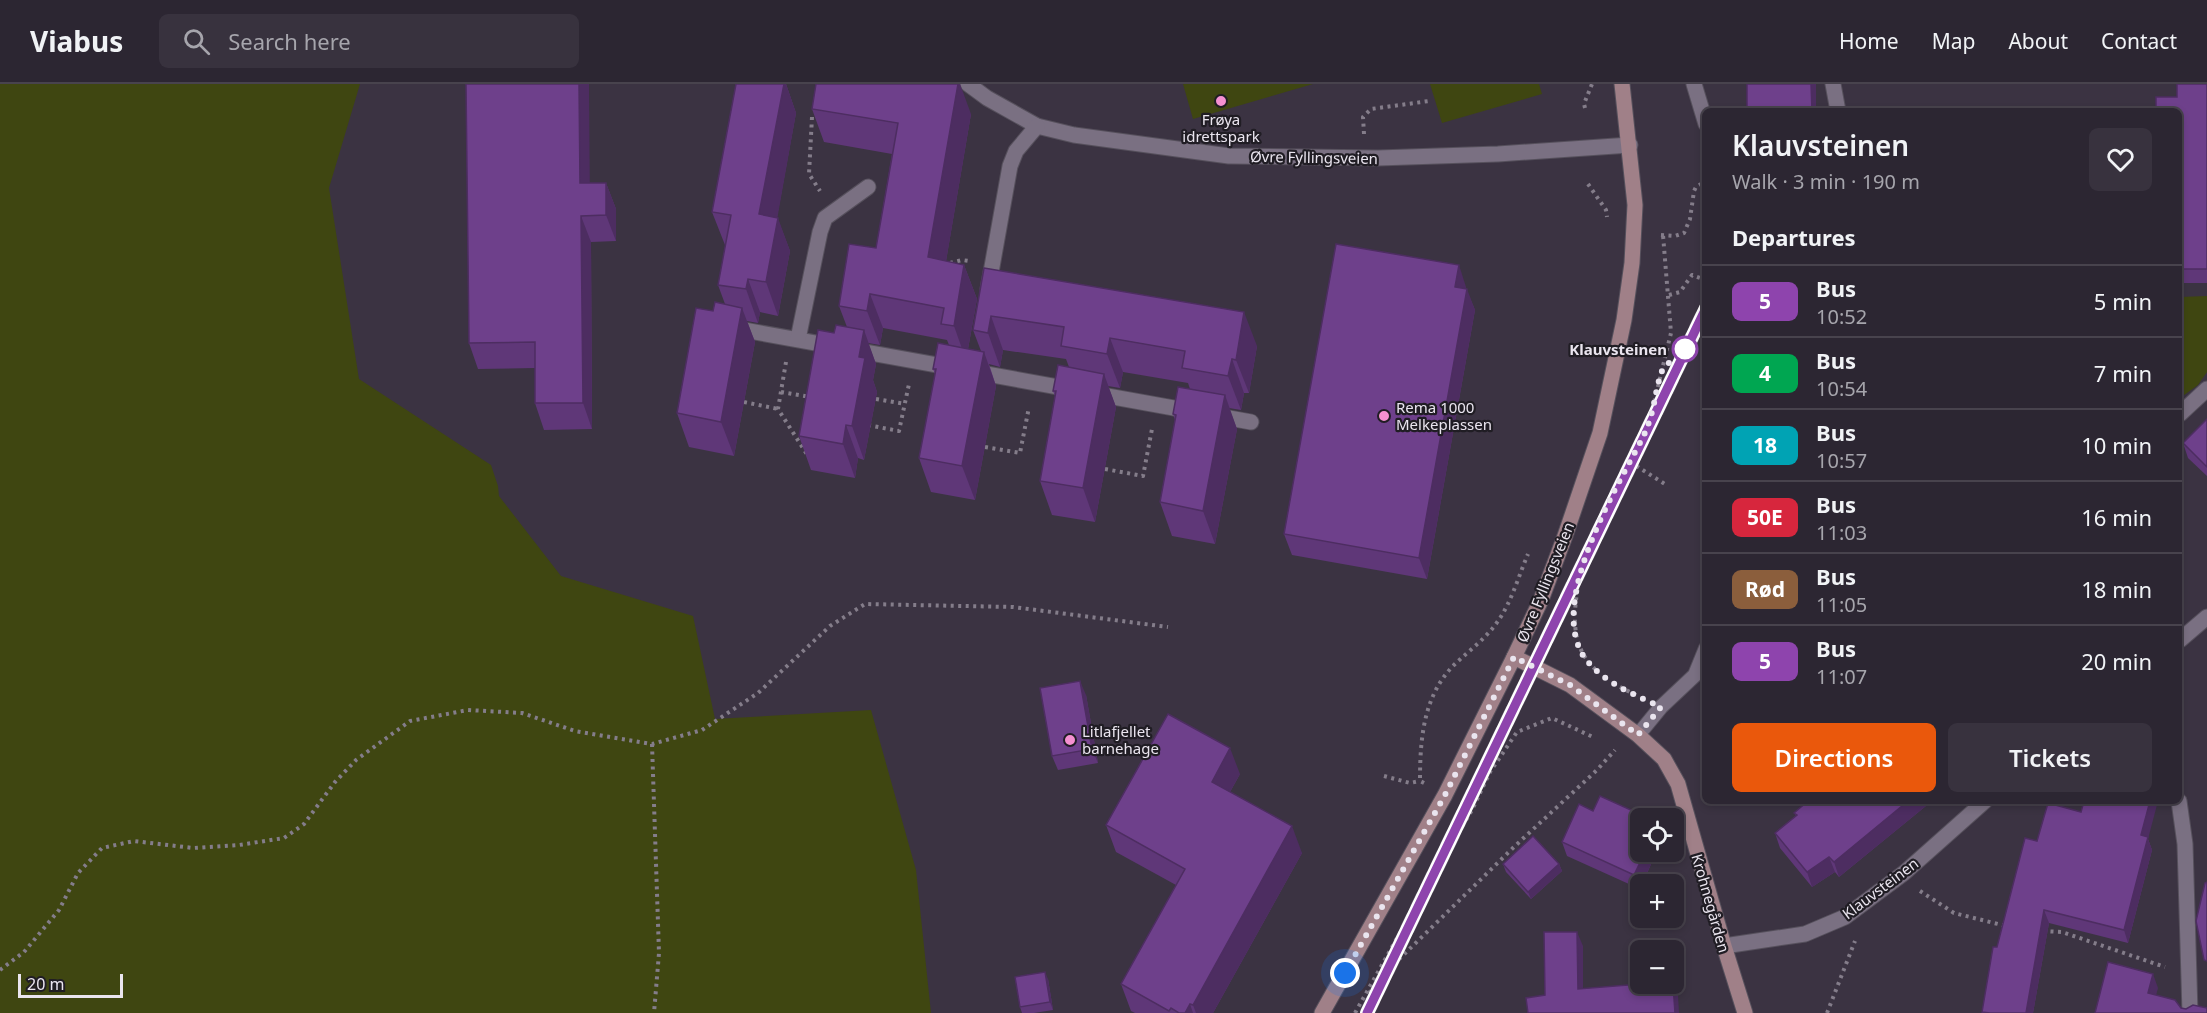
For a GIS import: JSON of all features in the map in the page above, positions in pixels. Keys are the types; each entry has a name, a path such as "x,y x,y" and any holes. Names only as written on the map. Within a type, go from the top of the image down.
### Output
{"main road":[{"name":"Øvre Fyllingsveien","path":"1322,1013 1445,795 1514,657 1561,547 1600,434 1624,320 1632,263 1635,205 1622,84"},
{"name":"Krohnegården","path":"1514,657 1570,685 1638,735 1664,759 1678,784 1745,1013"}],"street":[{"name":"Øvre Fyllingsveien","path":"968,84 987,98 1037,126 1074,135 1229,156 1365,157 1498,154 1630,145"},
{"path":"1694,84 1702,111"},
{"path":"1833,84 1837,108"},
{"path":"986,300 1010,166 1016,151 1037,126"},
{"path":"795,339 825,218 868,187"},
{"path":"733,328 915,360 975,365 1034,382 1251,422"},
{"path":"2182,412 2207,389"},
{"path":"2182,638 2207,617"},
{"name":"Klauvsteinen","path":"1724,946 1805,934 1848,914 1898,877 1981,804"},
{"path":"2179,804 2186,844 2190,1013"}],"lane":[{"path":"1638,735 1661,707 1695,675 1702,658"}],"path":[{"path":"1585,108 1584,104 1592,84"},
{"path":"1365,157 1363,117 1371,109 1429,101"},
{"path":"812,117 809,174 832,213"},
{"path":"1653,235 1675,236 1684,233 1690,219 1694,191 1702,183"},
{"path":"1588,184 1606,210 1607,221"},
{"path":"1600,520 1644,435 1671,333 1663,235"},
{"path":"945,264 962,260 992,264"},
{"path":"1669,295 1683,290 1692,275 1702,279"},
{"path":"795,339 778,408 810,460"},
{"path":"865,425 899,431 915,360"},
{"path":"985,447 1020,453 1034,382"},
{"path":"781,392 813,398"},
{"path":"876,399 905,404"},
{"path":"744,402 778,408"},
{"path":"1105,470 1143,476 1156,404"},
{"path":"1630,462 1668,486"},
{"path":"1420,781 1420,749 1423,729 1439,682 1488,636 1500,619 1533,543"},
{"path":"1582,567 1576,594 1575,635 1579,649 1587,662 1600,673"},
{"path":"0,970 24,952 59,910 78,873 102,848 134,841 193,848 239,845 284,838 304,824 335,782 356,760 410,721 468,710 522,713 575,731 652,744 702,730 758,693 830,626 865,604 1013,607 1168,627"},
{"path":"1615,684 1661,707"},
{"path":"1412,911 1472,810 1490,772 1517,732 1552,718 1598,740"},
{"path":"1350,1006 1361,1002 1387,971 1597,770 1613,751 1638,735"},
{"path":"652,744 659,953 654,1013"},
{"path":"1606,746 1613,751"},
{"path":"1384,776 1410,783 1420,781 1425,784"},
{"path":"1898,877 1954,913 2004,927 2011,926"},
{"path":"1827,1013 1856,936 1857,926 1848,914"},
{"path":"1355,1013 1406,921"},
{"path":"2039,931 2062,932 2155,963"}],"green space":[{"path":"0,84 360,84 329,188 359,379 491,465 499,496 561,576 693,616 715,719 871,710 916,870 931,1013 0,1013"},
{"name":"Frøya idrettspark","path":"1183,84 1313,84 1193,119"},
{"path":"1430,84 1539,84 1542,94 1442,123"},
{"path":"2207,296 2207,372 2198,385 2182,397 2182,297"}],"building":[{"path":"466,84 579,84 580,183 606,183 606,215 581,216 583,403 535,403 535,342 469,343"},
{"path":"736,84 784,84 759,214 778,218 766,282 748,279 746,289 718,285 731,215 712,212"},
{"path":"816,84 958,84 928,257 964,265 954,326 941,324 944,308 870,294 867,311 839,306 849,244 876,248 898,123 812,109"},
{"path":"1747,84 1811,84 1812,108 1747,108"},
{"path":"2177,84 2207,84 2207,269 2182,269 2182,108 2156,108 2156,97 2177,97"},
{"path":"1336,244 1459,265 1455,287 1467,289 1419,558 1284,534"},
{"path":"984,268 1244,312 1236,360 1232,359 1228,376 1182,368 1185,351 1110,338 1107,354 1061,346 1064,327 991,316 988,333 973,330"},
{"path":"715,302 742,308 721,422 677,413 696,308 713,311"},
{"path":"836,325 864,330 859,357 865,358 852,426 846,425 843,444 799,436 818,330 834,333"},
{"path":"938,343 984,352 962,466 919,458 936,369 933,369"},
{"path":"1058,365 1104,374 1083,488 1040,481 1056,391 1053,391"},
{"path":"1178,387 1225,395 1203,511 1160,502 1176,415 1173,414"},
{"path":"2207,419 2207,467 2183,443"},
{"path":"1080,681 1092,749 1052,756 1040,688"},
{"path":"1168,714 1230,748 1212,782 1292,826 1193,1005 1190,1004 1185,1013 1179,1013 1171,1008 1169,1011 1121,984 1185,869 1106,825"},
{"path":"1600,796 1630,810 1630,862 1640,862 1634,874 1562,842 1579,804 1593,811"},
{"path":"1804,804 1904,804 1834,862 1829,857 1807,872 1775,833 1797,815 1794,813"},
{"path":"2048,804 2081,812 2083,804 2149,804 2141,835 2148,837 2124,930 2044,910 2026,1013 1982,1012 1993,947 1997,947 2025,838 2037,841"},
{"path":"1533,836 1559,864 1528,892 1503,864"},
{"path":"2207,882 2207,961 2204,960 2196,921"},
{"path":"1544,932 1577,932 1578,989 1630,985 1630,994 1674,994 1675,1013 1528,1013 1526,998 1545,995"},
{"path":"2108,962 2153,974 2148,993 2175,1000 2181,1008 2186,1009 2193,1005 2207,1008 2207,1013 2095,1013"},
{"path":"1045,972 1050,1002 1020,1007 1015,977"}],"tunnel":[{"path":"1367,1013 1702,316"}],"bus line":[{"name":"5","path":"1367,1013 1702,316"}],"place":[{"name":"Frøya idrettspark","path":"1221,101"},
{"name":"Klauvsteinen","path":"1685,349"},
{"name":"Rema 1000 Melkeplassen","path":"1384,416"},
{"name":"Litlafjellet barnehage","path":"1070,740"}],"route":[{"path":"1345,973 1445,795 1514,657 1570,685 1638,735 1661,707 1624,690 1606,679 1587,662 1579,649 1575,635 1576,594 1592,538 1644,435 1662,372 1685,349"}]}
